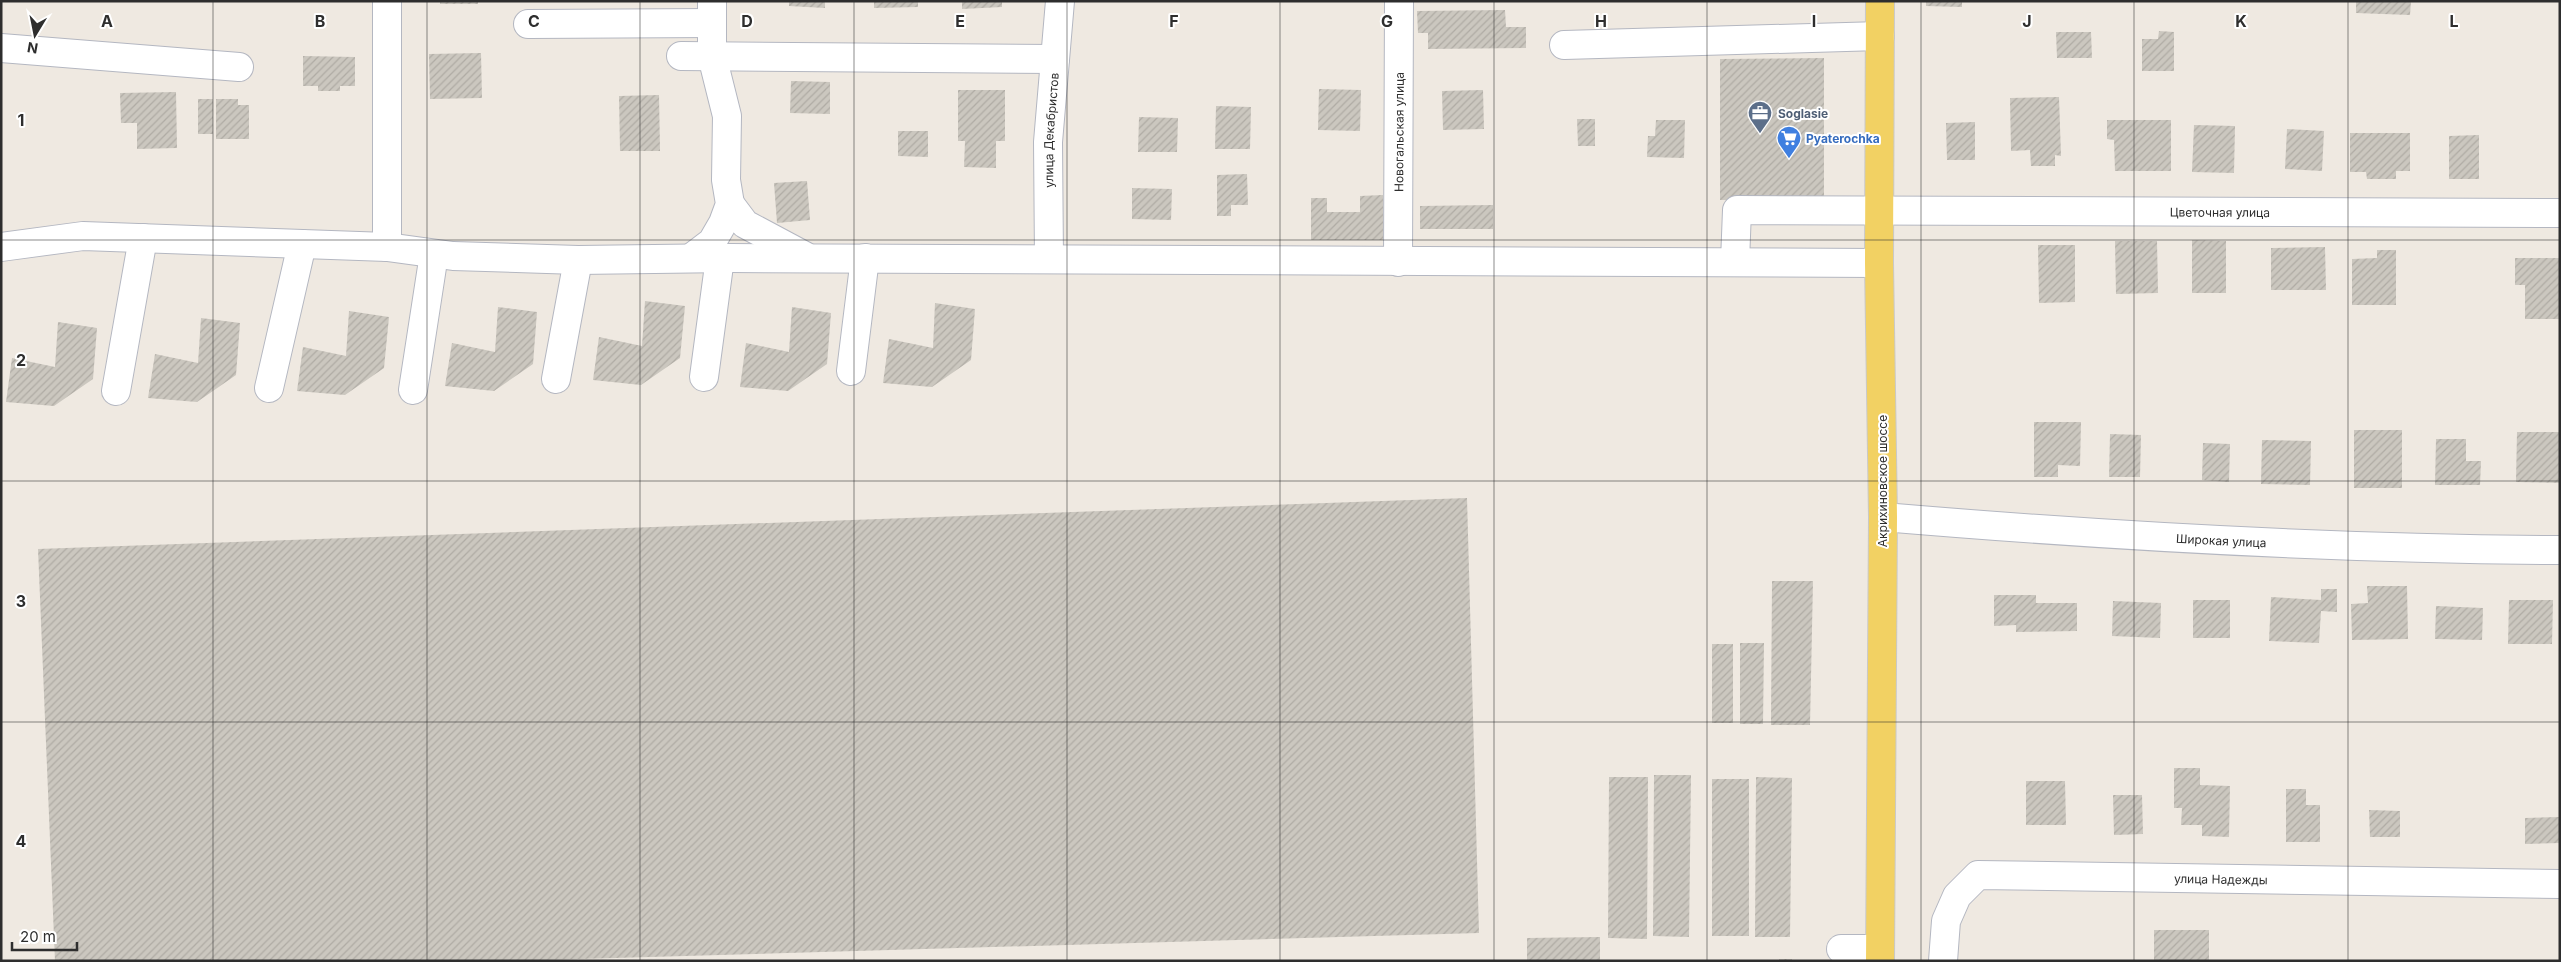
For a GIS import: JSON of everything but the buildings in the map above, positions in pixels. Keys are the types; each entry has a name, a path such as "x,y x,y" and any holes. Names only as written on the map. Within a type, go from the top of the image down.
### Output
{"main road":[{"name":"Акрихиновское шоссе","path":"1880,1 1879,263 1883,517 1880,955"}],"street":[{"path":"387,1 387,247"},
{"name":"улица Декабристов","path":"1049,259 1048,142 1060,1"},
{"name":"Новогальская улица","path":"1398,262 1399,1"},
{"path":"528,24 712,12 712,56 728,116 726,180 730,204 724,223 712,242 692,258"},
{"path":"1564,44 1880,36"},
{"path":"1,48 238,67"},
{"path":"681,56 1055,59"},
{"path":"730,204 745,224 809,258"},
{"name":"Цветочная улица","path":"1735,262 1737,210 2560,213"},
{"path":"1,247 83,236 387,247 434,254 578,260 865,258 1879,263"},
{"path":"116,391 143,238"},
{"path":"269,388 302,244"},
{"path":"413,390 434,254"},
{"path":"704,377 720,258"},
{"path":"851,372 865,258"},
{"path":"556,379 578,260"},
{"name":"Широкая улица","path":"1883,517 2075,533 2186,539 2476,550 2560,550"},
{"name":"улица Надежды","path":"1943,961 1946,921 1957,896 1978,875 2560,884"},
{"path":"1840,949 1880,955"}],"place":[{"name":"Soglasie","path":"1760,134"},
{"name":"Pyaterochka","path":"1789,159"}]}
